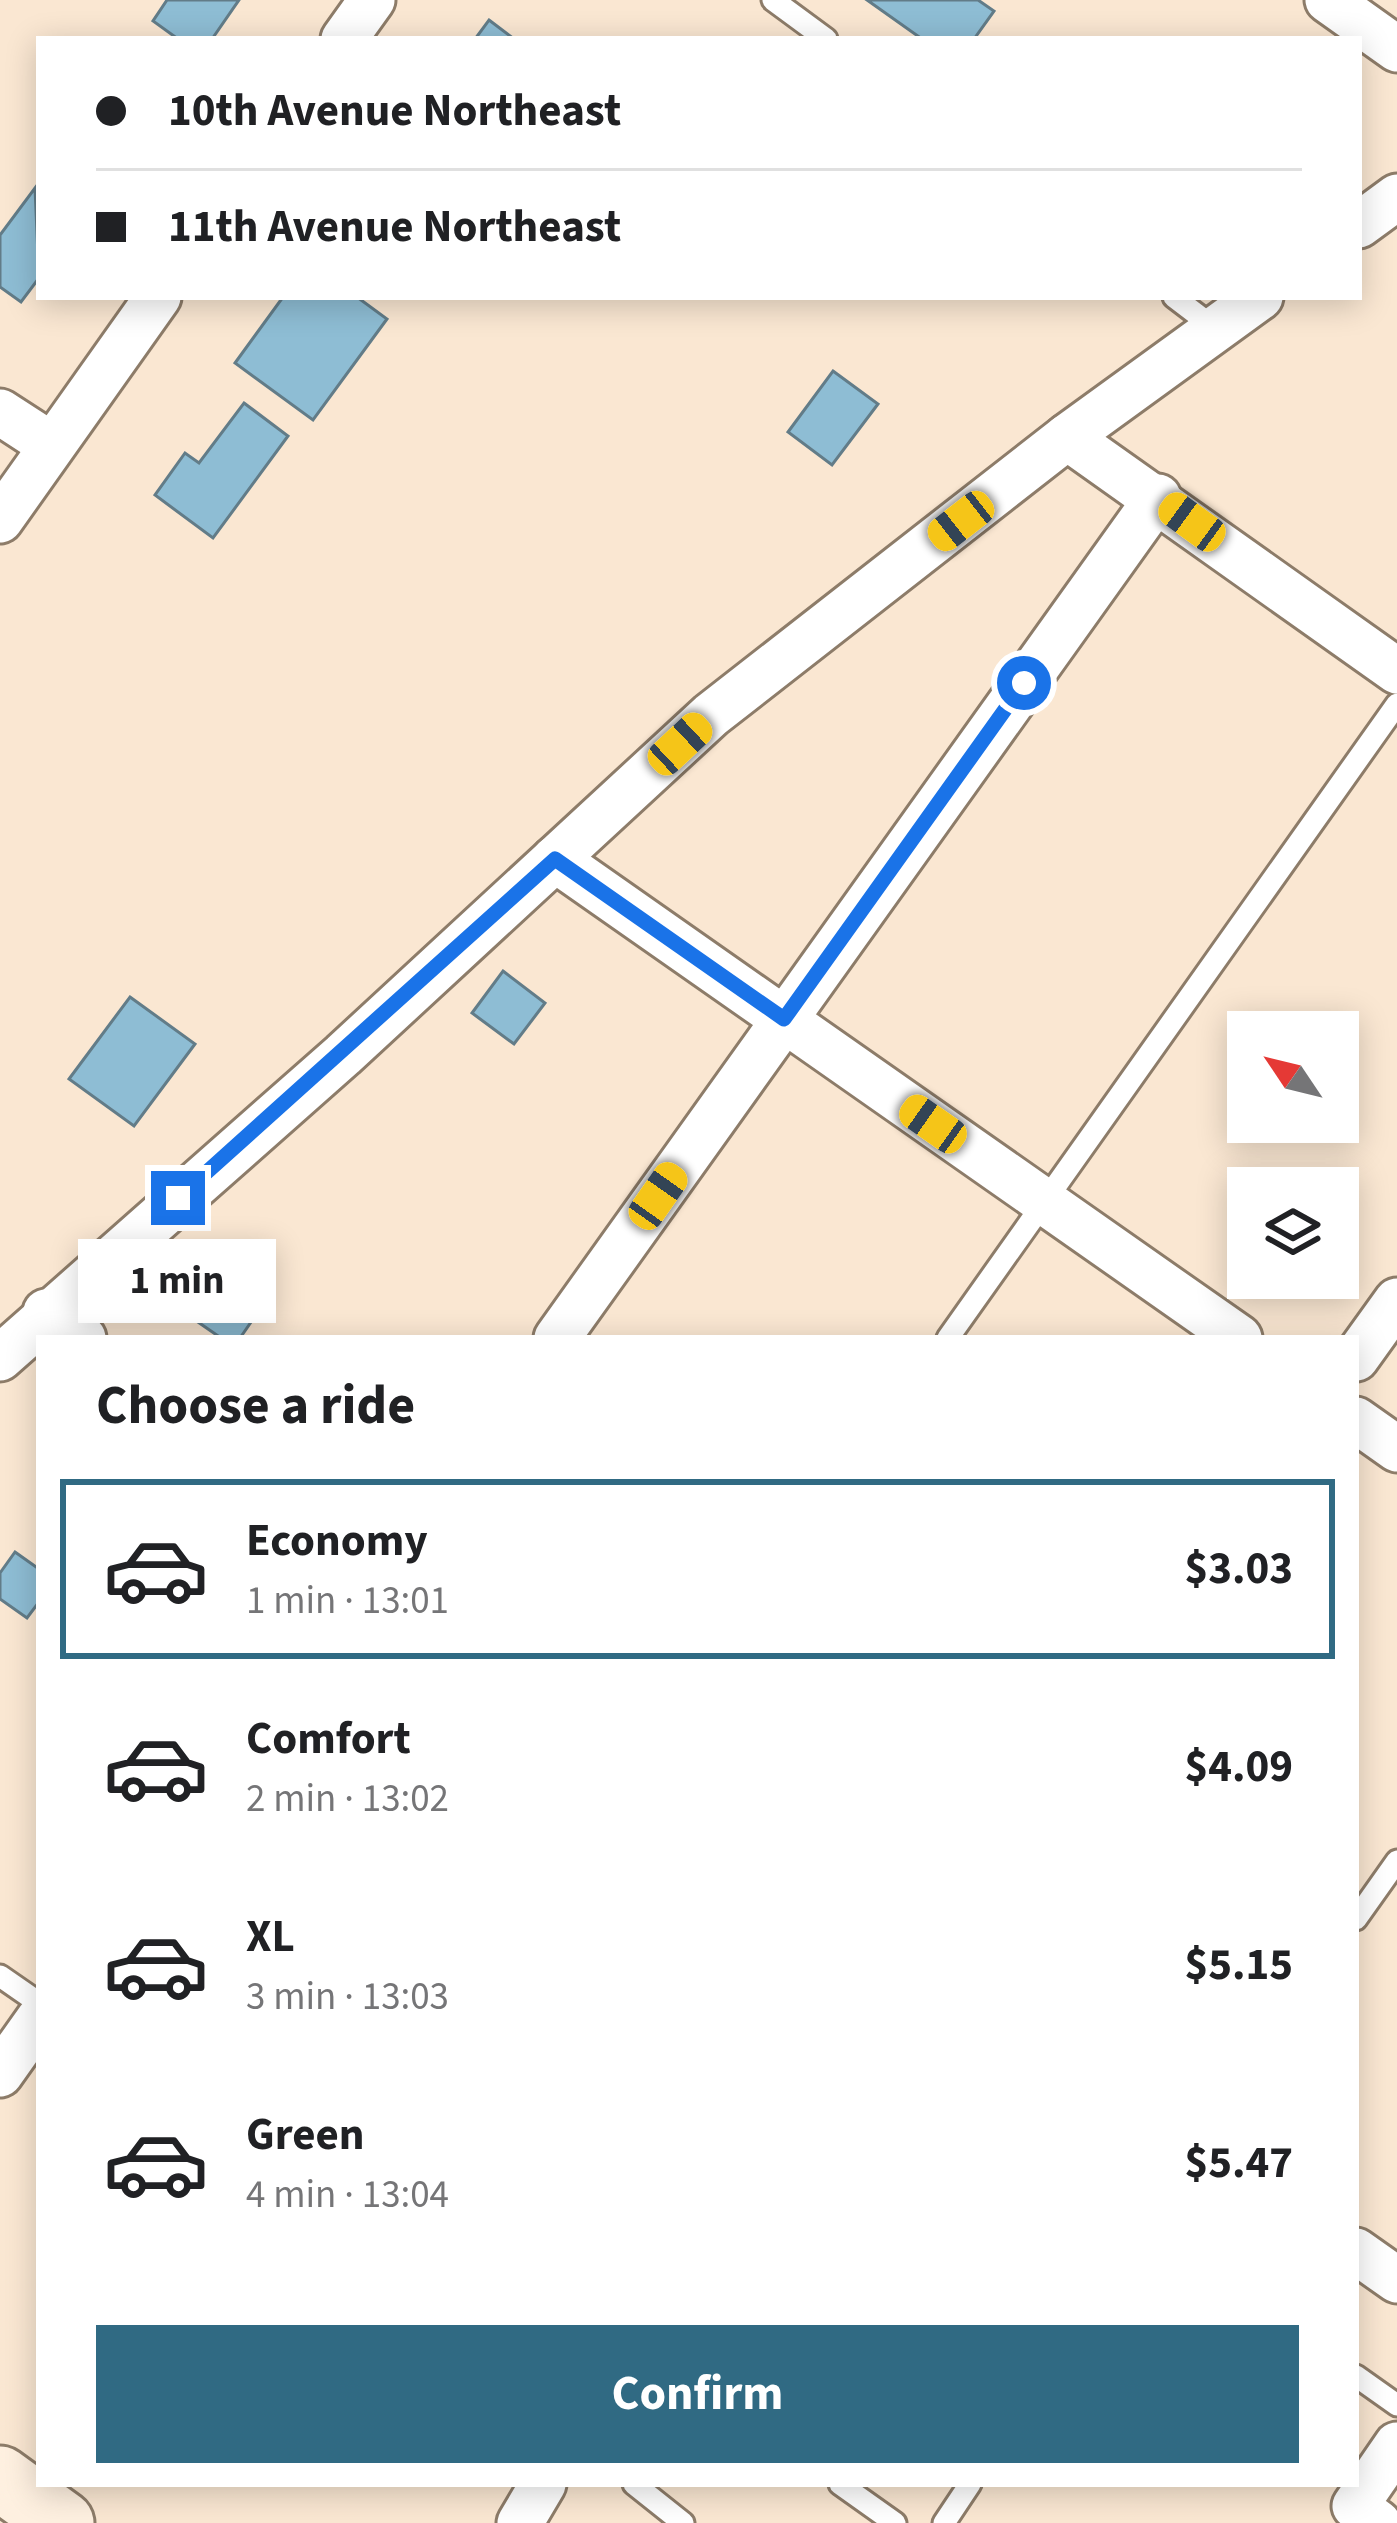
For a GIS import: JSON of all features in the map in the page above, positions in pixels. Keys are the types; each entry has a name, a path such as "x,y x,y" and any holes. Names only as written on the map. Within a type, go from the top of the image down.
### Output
{"street":[{"path":"346,36 372,0"},
{"path":"1328,0 1397,50"},
{"path":"1362,223 1397,197"},
{"path":"0,520 156,300"},
{"path":"0,1358 46,1312 344,1054 711,715 1067,437 1256,300"},
{"path":"0,412 51,445"},
{"path":"1067,437 1158,497 1397,671"},
{"path":"559,1335 1158,497"},
{"path":"555,859 1235,1335"},
{"path":"1359,1354 1397,1300"},
{"path":"46,1312 79,1335"},
{"path":"1359,1422 1397,1448"},
{"path":"0,2074 36,2023"},
{"path":"1359,2253 1397,2280"},
{"path":"1378,2523 1355,2506 1397,2445"},
{"path":"0,2478 62,2523"},
{"path":"520,2523 541,2487"}],"lane":[{"path":"773,0 822,36"},
{"path":"1178,300 1216,329"},
{"path":"950,1335 1397,704"},
{"path":"1359,1915 1397,1861"},
{"path":"0,1976 36,2001"},
{"path":"1359,2378 1397,2405"},
{"path":"638,2487 683,2523"},
{"path":"844,2487 896,2523"},
{"path":"944,2523 968,2487"}],"building":[{"path":"167,0 239,0 214,36 174,36 153,21"},
{"path":"867,0 978,0 994,11 976,36 918,36"},
{"path":"489,20 510,36 477,36"},
{"path":"35,188 36,282 21,302 0,287 0,235"},
{"path":"281,300 361,300 387,319 313,420 235,363"},
{"path":"833,371 878,404 832,465 788,432"},
{"path":"244,403 288,436 213,538 155,495 185,453 199,463"},
{"path":"503,971 545,1003 514,1044 472,1013"},
{"path":"130,997 195,1044 134,1126 69,1079"},
{"path":"192,1247 267,1299 242,1335 217,1335 159,1295"},
{"path":"15,1552 36,1567 36,1606 27,1618 0,1599 0,1573"}],"route":[{"path":"178,1198 344,1054 555,859 784,1019 1024,683"}]}
